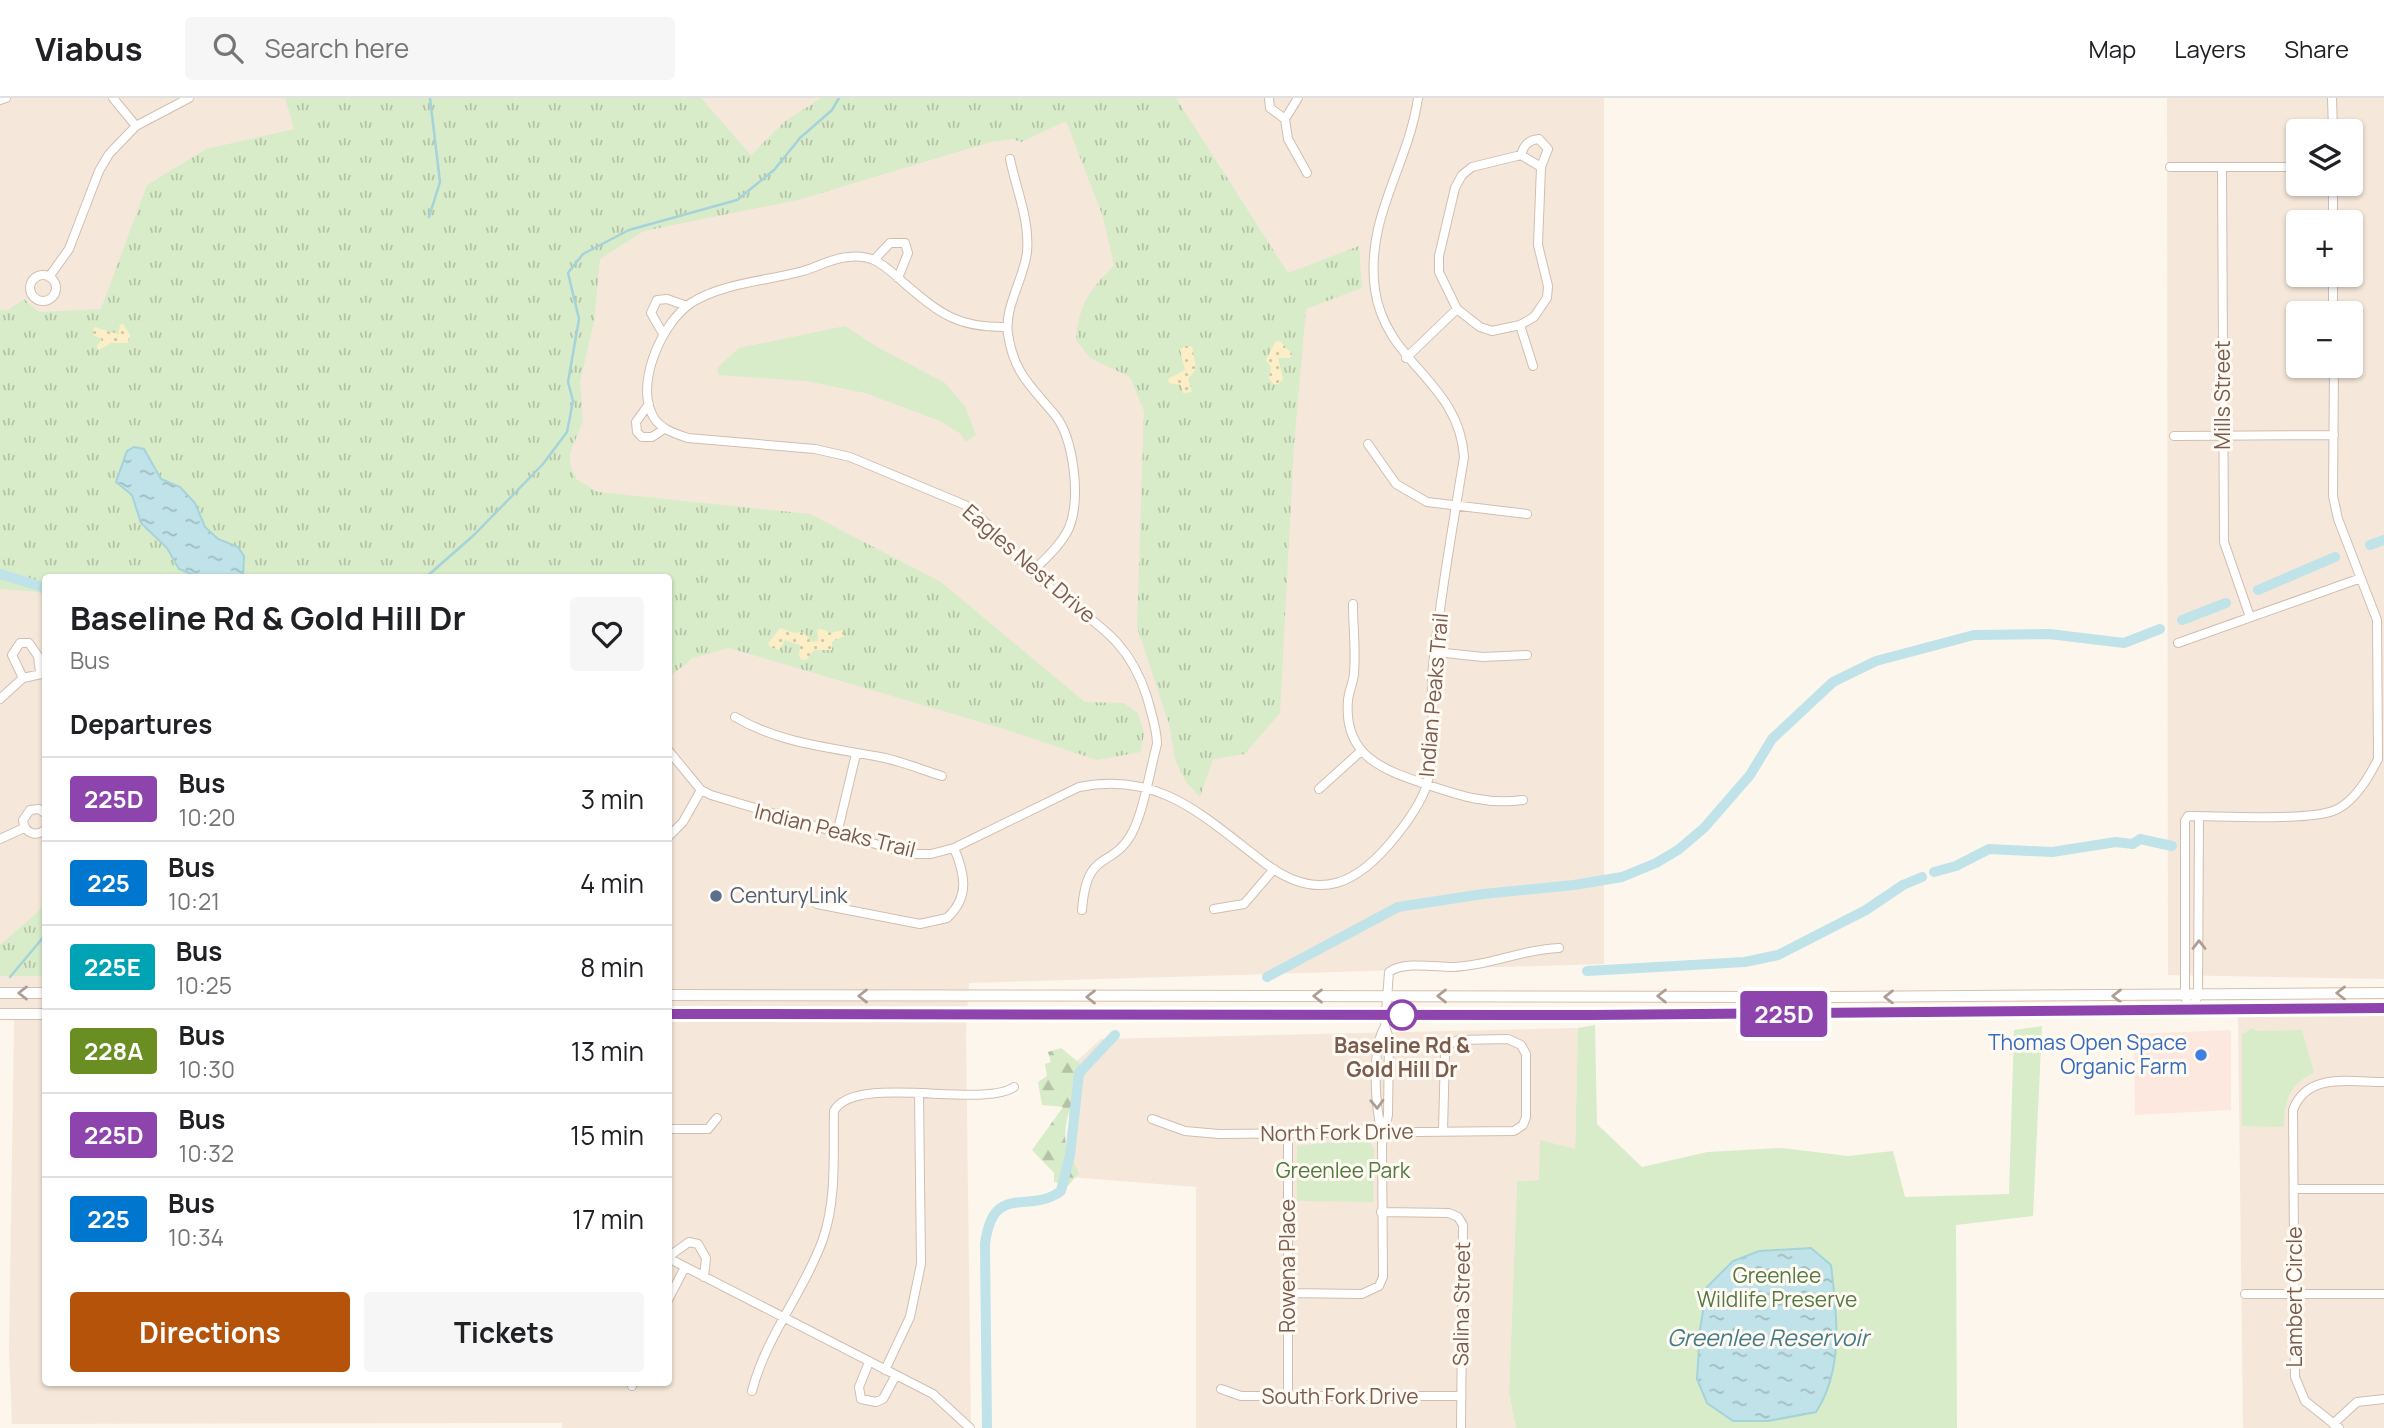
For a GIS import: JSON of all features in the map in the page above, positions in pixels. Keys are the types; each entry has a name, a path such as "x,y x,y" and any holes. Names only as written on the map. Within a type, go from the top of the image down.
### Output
{"main road":[{"path":"0,993 42,993"},
{"path":"672,995 1833,997 2384,993"},
{"path":"1833,997 1834,1014"},
{"path":"672,1014 1385,1021 2384,1008"},
{"path":"0,1014 42,1014"}],"street":[{"path":"0,100 6,98"},
{"path":"113,98 136,126"},
{"path":"1269,98 1270,108 1285,119"},
{"path":"1298,98 1285,119 1288,139 1307,173"},
{"name":"Indian Peaks Trail","path":"672,755 701,790 735,805 909,854 931,854 954,848 1079,787 1098,783 1145,786 1194,807 1274,869 1292,879 1312,884 1343,882 1370,867 1404,827 1427,784 1434,751 1433,667 1464,457 1458,424 1442,394 1406,358 1381,313 1372,264 1378,222 1407,145 1418,98"},
{"path":"2332,98 2333,119"},
{"path":"49,277 69,249 99,171 109,154 136,126 183,99"},
{"path":"1521,155 1524,146 1532,140 1539,139 1548,149 1541,167 1538,246 1548,286 1547,298 1534,317 1520,325 1492,331 1480,327 1457,309 1439,272 1439,256 1455,188 1462,176 1472,167 1521,155 1541,167"},
{"path":"1010,159 1028,238 1027,256 1007,327 1012,353 1020,373 1063,428 1074,465 1070,526 1062,541 1032,572"},
{"path":"2170,167 2286,167"},
{"name":"Mills Street","path":"2222,168 2224,542 2250,617"},
{"path":"898,278 908,253 905,243 890,243 874,260 948,318 982,327 1007,327"},
{"name":"Eagles Nest Drive","path":"874,260 850,256 834,259 806,270 712,293 687,306 662,332 651,367 649,404 636,422 637,432 642,437 652,437 664,429 688,438 815,449 850,457 907,478 965,505 980,516 1032,572 1112,635 1135,664 1157,731 1157,744 1133,831 1121,848 1101,859 1092,869 1084,885 1082,910"},
{"name":"Eagles Nest Drive","path":"662,332 651,313 657,300 667,299 687,306"},
{"path":"1406,358 1457,309"},
{"path":"1520,325 1533,366"},
{"path":"2190,1011 2185,996 2185,821 2188,816 2314,815 2335,810 2369,777 2378,759 2377,620 2333,496 2334,378"},
{"path":"649,404 650,411 664,429"},
{"path":"2174,436 2334,435"},
{"path":"1368,444 1390,478 1410,495 1427,502 1456,508 1527,514"},
{"path":"2178,643 2361,578"},
{"path":"1353,604 1354,674 1348,701 1349,718 1360,752 1382,768 1478,801 1498,803 1523,800"},
{"path":"23,678 12,655 20,643 29,643 36,649 42,670"},
{"path":"1436,652 1483,657 1527,655"},
{"path":"0,699 23,678 42,673"},
{"path":"735,717 774,737 880,757 942,776"},
{"path":"1319,789 1360,752"},
{"path":"837,834 856,754"},
{"path":"672,833 683,822 701,790"},
{"path":"24,828 24,816 30,810 42,811"},
{"path":"2190,1011 2199,996 2199,816"},
{"path":"24,828 34,834 42,831"},
{"path":"0,839 24,828"},
{"path":"817,904 920,924 947,918 962,898 965,884 963,869 954,848"},
{"path":"1214,909 1233,908 1244,904 1274,869"},
{"path":"1289,1293 1362,1294 1379,1286 1383,1277 1382,1134 1388,1115 1388,1039 1385,1021 1389,972 1395,968 1475,965 1535,949 1559,948"},
{"name":"North Fork Drive","path":"1152,1119 1185,1131 1207,1134 1514,1131 1523,1125 1526,1117 1526,1054 1521,1045 1508,1039 1458,1040 1451,1043 1445,1052 1443,1131"},
{"name":"Lambert Circle","path":"2336,1426 2305,1401 2295,1377 2293,1110 2300,1095 2324,1082 2384,1082"},
{"path":"752,1391 758,1366 822,1241 830,1214 834,1111 838,1103 845,1098 880,1094 983,1094 1014,1087"},
{"path":"885,1370 910,1317 919,1277 919,1093"},
{"path":"672,1129 708,1129 717,1118"},
{"name":"Rowena Place","path":"1288,1135 1288,1397"},
{"path":"2294,1189 2384,1189"},
{"name":"Salina Street","path":"1381,1212 1449,1213 1458,1217 1463,1225 1461,1428"},
{"path":"672,1254 689,1242 698,1244 706,1258 704,1277"},
{"path":"672,1259 941,1399 970,1428"},
{"path":"672,1292 685,1267"},
{"path":"2245,1294 2384,1294"},
{"path":"869,1362 859,1387 861,1399 876,1402 883,1399 896,1375"},
{"name":"South Fork Drive","path":"1221,1388 1241,1396 1460,1396"},
{"path":"2336,1426 2357,1402 2384,1399"}],"shaded area":[{"path":"0,98 1604,98 1604,964 969,983 966,1032 971,1428 562,1428 562,1423 12,1424 9,1350 14,1020 0,1020"},
{"path":"2167,98 2384,98 2384,979 2168,975"},
{"path":"2384,1014 2384,1428 2243,1428 2238,1016"},
{"name":"Greenlee Park","path":"1578,1028 1575,1150 1539,1180 1517,1181 1509,1393 1516,1428 1196,1428 1196,1187 1069,1177 1069,1068 1101,1039"},
{"path":"2231,1030 2231,1110 2135,1115 2134,1034"}],"green space":[{"path":"285,98 701,98 751,155 784,122 821,98 1176,98 1288,273 1359,246 1362,288 1306,309 1294,445 1280,713 1245,754 1213,759 1200,797 1186,782 1175,760 1169,724 1137,627 1144,411 1130,377 1090,358 1076,340 1080,316 1087,299 1114,265 1103,217 1066,121 1021,142 1013,139 991,142 798,200 644,231 600,259 594,322 580,382 583,421 570,453 570,464 576,479 598,492 810,514 941,582 1085,702 1124,703 1138,713 1144,733 1141,752 1097,760 1004,729 729,648 693,658 672,675 672,574 42,574 42,595 38,592 0,589 0,310 8,310 24,299 39,312 101,309 147,185 206,149 294,129"},
{"path":"845,326 879,348 945,383 965,406 976,435 965,442 961,434 940,421 865,393 806,381 718,375 718,367 739,348"},
{"path":"42,904 42,976 0,976 0,945 39,911"},
{"name":"Greenlee Wildlife Preserve","path":"1595,1025 1597,1124 1642,1167 1707,1152 1782,1148 1848,1156 1893,1151 1905,1197 2009,1194 2014,1030 2042,1026 2033,1216 1956,1225 1957,1428 1516,1428 1509,1393 1517,1181 1539,1180 1540,1140 1575,1149 1578,1028"},
{"path":"2253,1028 2256,1031 2302,1030 2314,1073 2299,1082 2290,1094 2285,1109 2284,1127 2242,1126 2242,1034"},
{"path":"1061,1048 1088,1070 1067,1118 1067,1149 1079,1173 1068,1186 1054,1182 1054,1173 1032,1150 1063,1107 1042,1105 1038,1082 1047,1076 1045,1064 1051,1062 1048,1052"},
{"name":"Greenlee Park","path":"1369,1140 1374,1150 1373,1202 1297,1201 1297,1146"}],"sand":[{"path":"123,324 130,335 128,343 111,343 98,350 97,346 102,339 93,335 94,327 118,334 120,325"},
{"path":"1280,341 1292,354 1290,358 1278,358 1283,379 1279,384 1273,384 1269,378 1271,367 1266,360 1275,342"},
{"path":"1185,346 1192,346 1196,369 1188,379 1192,392 1183,393 1181,385 1169,383 1168,379 1185,370 1180,350"},
{"path":"780,628 794,633 803,632 812,642 818,641 817,630 821,629 831,633 843,630 844,636 832,642 832,650 814,650 807,659 802,660 799,656 800,645 785,640 779,650 770,647 768,644"}],"water":[{"path":"134,447 144,449 161,479 180,487 195,503 205,527 218,539 238,547 244,556 243,574 192,574 179,569 167,548 141,523 132,495 116,482 127,451"},
{"name":"Greenlee Reservoir","path":"1811,1248 1831,1265 1835,1303 1835,1360 1825,1395 1816,1412 1768,1421 1733,1421 1707,1403 1697,1379 1700,1329 1707,1287 1733,1261 1759,1251"}],"waterway":[{"path":"429,217 440,182 430,98"},
{"path":"430,574 474,535 543,464 567,432 573,401 568,382 579,319 568,273 583,254 629,230 737,200 774,170 800,138 832,110 839,98"},
{"path":"2370,545 2384,540"},
{"path":"2258,590 2335,557"},
{"path":"0,574 42,587"},
{"path":"2182,620 2226,603"},
{"path":"1267,977 1398,907 1622,877 1656,863 1678,850 1704,828 1750,775 1772,739 1833,682 1876,661 1974,635 2049,634 2124,643 2160,629"},
{"path":"1934,872 1956,866 1989,849 2052,852 2116,842 2133,844 2140,839 2172,846"},
{"path":"1587,971 1745,962 1778,955 1866,910 1903,885 1922,877"},
{"path":"10,977 42,939"},
{"path":"987,1428 985,1244 989,1225 1004,1206 1049,1198 1061,1191 1070,1155 1079,1073 1115,1035"}],"bus line":[{"name":"225D","path":"672,1014 1590,1015 2091,1013 2384,1008"}],"place":[{"name":"CenturyLink","path":"716,896"},
{"name":"Baseline Rd & Gold Hill Dr","path":"1402,1015"},
{"name":"Thomas Open Space Organic Farm","path":"2201,1055"}]}
